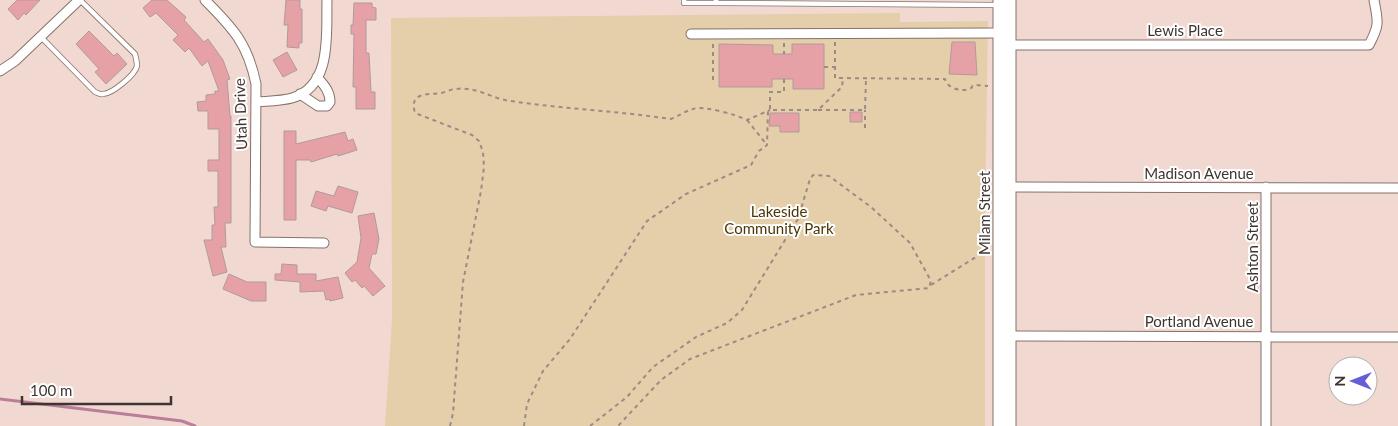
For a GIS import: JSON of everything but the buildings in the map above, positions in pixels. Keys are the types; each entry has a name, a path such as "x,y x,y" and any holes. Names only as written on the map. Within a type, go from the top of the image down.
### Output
{"street":[{"path":"0,71 15,61 79,0"},
{"name":"Utah Drive","path":"205,0 233,29 247,51 256,84 255,242 324,243"},
{"path":"257,102 292,98 305,91 317,77 323,63 326,47 326,0"},
{"name":"Lewis Place","path":"1005,45 1369,45 1378,24 1374,0"},
{"name":"Milam Street","path":"1003,2 1000,33 1005,45"},
{"name":"Milam Street","path":"1003,2 1005,45 1005,336 1010,426"},
{"path":"691,34 1000,33"},
{"path":"300,94 318,106 327,106 330,102 330,95 326,86 317,77"},
{"name":"Madison Avenue","path":"1005,187 1398,188"},
{"name":"Ashton Street","path":"1266,187 1266,426"},
{"name":"Milam Street","path":"999,426 1005,336"},
{"name":"Portland Avenue","path":"1005,336 1398,337"}],"lane":[{"path":"41,37 95,92 103,94 113,91 122,84 137,66 134,54 79,0"},
{"path":"684,0 684,3 1003,2"}],"path":[{"path":"784,40 784,54"},
{"path":"833,40 835,44 835,78 945,79 951,88 969,89 974,85 988,86"},
{"path":"713,83 714,41"},
{"path":"824,67 835,67"},
{"path":"818,110 842,86 843,78"},
{"path":"864,128 866,78"},
{"path":"524,426 527,404 542,371 570,339 647,221 686,194 751,165 759,151 767,145 770,92 784,92 784,79"},
{"path":"450,426 453,414 463,282 481,191 484,167 483,152 479,142 472,135 415,113 414,100 418,96 456,89 475,90 509,101 671,119 681,116 693,108 700,108 738,116 747,120 767,145"},
{"path":"747,120 769,110 865,110"},
{"path":"590,426 627,397 653,367 696,337 727,323 742,310 798,219 810,179 813,175 829,176 871,207 910,244 931,281 931,285"},
{"path":"618,426 661,380 690,359 856,296 928,288 976,257"}],"green space":[{"name":"Lakeside Community Park","path":"900,13 900,22 988,21 985,216 985,426 385,426 392,319 391,18"}],"waterway":[{"path":"0,399 182,421 195,426"}]}
